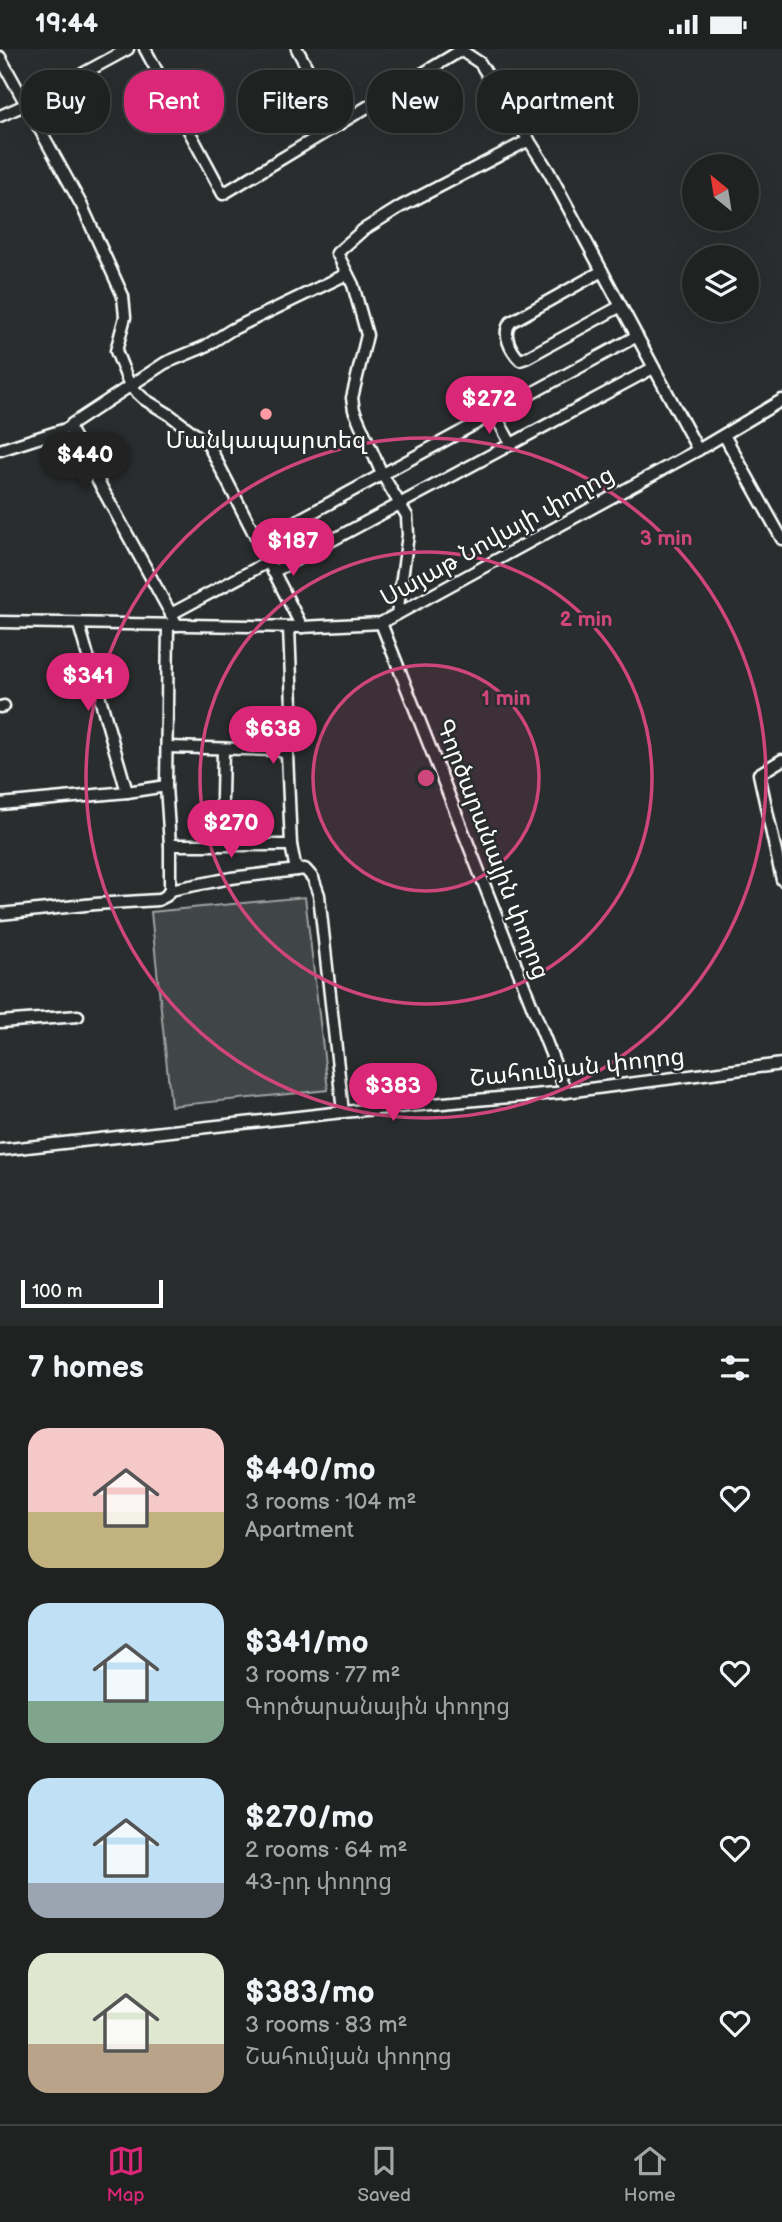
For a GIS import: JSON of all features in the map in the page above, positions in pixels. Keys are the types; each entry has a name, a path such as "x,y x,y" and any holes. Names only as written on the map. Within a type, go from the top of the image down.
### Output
{"street":[{"path":"89,70 128,49"},
{"path":"145,49 223,194 325,133"},
{"path":"297,49 308,70"},
{"path":"353,116 460,50 480,63 549,171 698,450"},
{"path":"0,57 21,94"},
{"path":"0,116 21,107"},
{"path":"43,133 82,206 123,296 125,317 116,351 130,386 208,444 302,627"},
{"path":"397,614 408,535 407,516 382,474 354,410 352,398 367,335 358,298 337,253 363,230 400,207 529,140"},
{"path":"602,271 511,322 506,333 517,358 526,358 621,306"},
{"path":"0,450 69,428 165,363 204,347 231,330 347,274"},
{"path":"258,542 637,336"},
{"path":"172,621 270,567 401,504 653,368"},
{"name":"Սայաթ Նովայի փողոց","path":"0,622 79,625 172,621 289,627 381,623 698,450 782,400"},
{"path":"494,413 511,444"},
{"path":"0,914 158,900 170,890 166,786 172,621 69,428"},
{"path":"723,435 782,538"},
{"name":"Գործարանային փողոց","path":"381,623 566,1092"},
{"path":"79,625 127,792"},
{"path":"289,627 292,706 288,754 291,845 300,869 313,878 319,895 343,1112"},
{"path":"167,747 278,750 288,754"},
{"path":"222,845 223,749"},
{"path":"782,759 759,774 782,880"},
{"path":"0,804 166,786"},
{"path":"170,845 291,845"},
{"path":"170,890 231,878 300,869"},
{"path":"0,1023 78,1016"},
{"name":"Շահումյան փողոց","path":"0,1150 343,1112 566,1092 782,1064"}],"shaded area":[{"path":"305,897 328,1090 171,1106 151,912"}],"place":[{"name":"Մանկապարտեզ","path":"266,414"}]}
